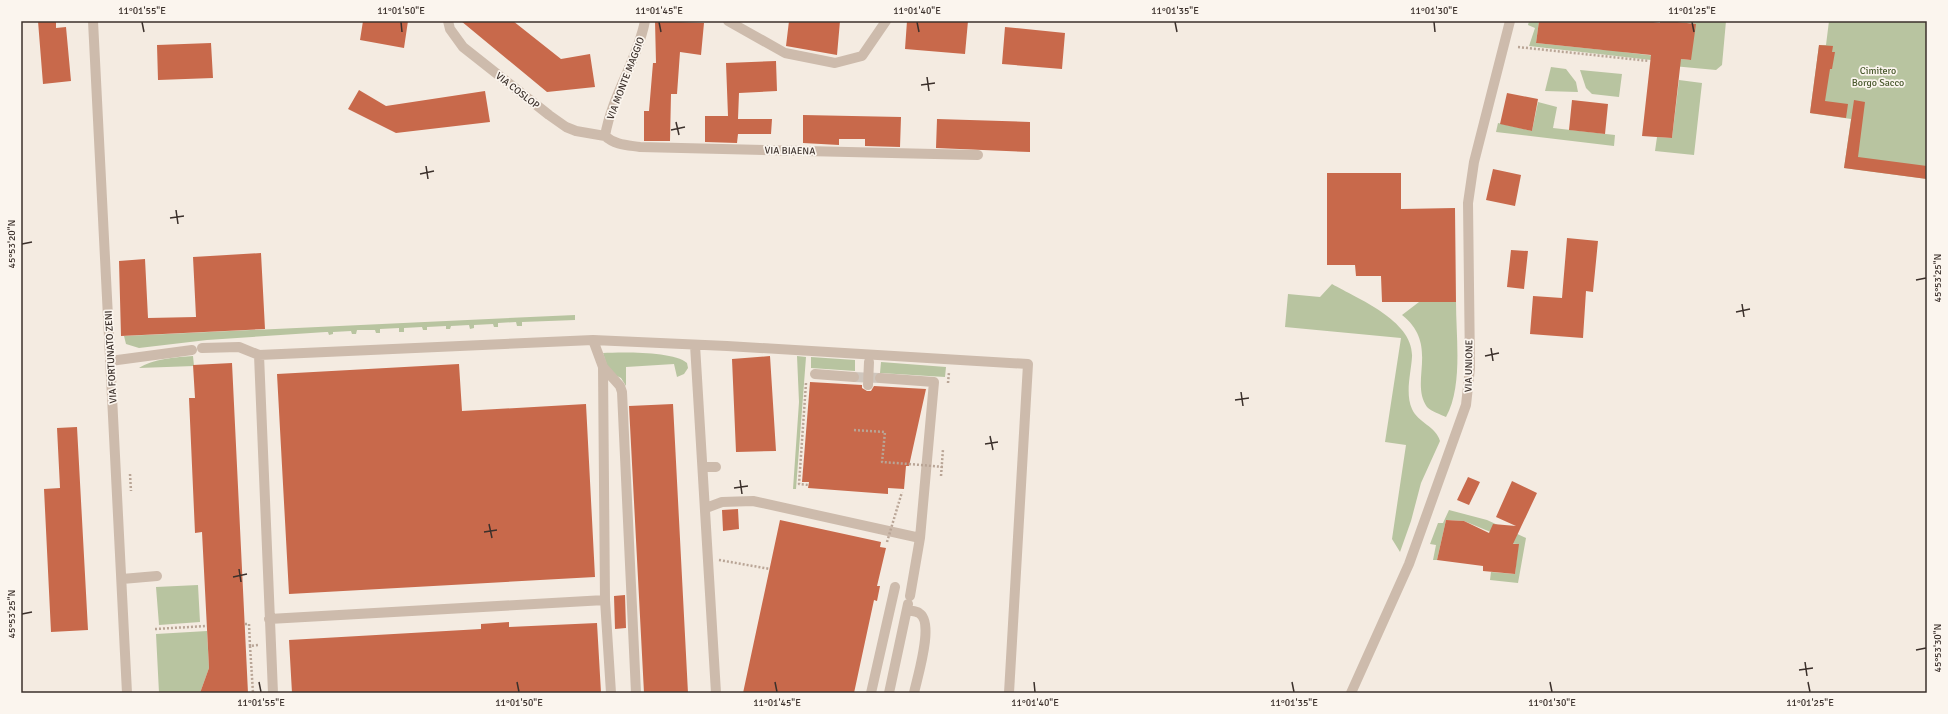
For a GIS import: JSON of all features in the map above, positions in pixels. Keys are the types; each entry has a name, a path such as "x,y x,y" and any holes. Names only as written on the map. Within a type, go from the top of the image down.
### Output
{"street":[{"name":"VIA FORTUNATO ZENI","path":"94,21 127,693"},
{"name":"VIA COSLOP","path":"448,21 450,29 463,47 549,115 566,127 576,131 605,136"},
{"name":"VIA MONTE MAGGIO","path":"605,136 608,118 638,46 645,21"},
{"path":"728,21 785,53 835,63 862,56 886,21"},
{"name":"VIA UNIONE","path":"1351,693 1409,564 1466,405 1470,368 1468,203 1474,162 1510,21"},
{"name":"VIA BIAENA","path":"605,136 610,141 622,145 640,147 978,155"},
{"path":"110,361 197,349 240,347 259,355 593,340 695,345 869,358 1028,364 1009,693"},
{"path":"593,340 603,367 605,600 611,693"},
{"path":"695,345 716,693"},
{"path":"259,355 273,693"},
{"path":"868,385 869,358"},
{"path":"603,367 616,381 622,392 636,693"},
{"path":"815,374 854,377"},
{"path":"880,378 934,382 920,538 889,693"},
{"path":"703,467 716,467"},
{"path":"706,508 722,502 753,501 920,538"},
{"path":"122,579 157,576"},
{"path":"871,693 895,587"},
{"path":"269,619 605,600"},
{"path":"908,603 920,613 926,624 924,648 914,693"}],"path":[{"path":"1518,46 1649,61"},
{"path":"948,383 949,368"},
{"path":"806,381 799,484 809,485"},
{"path":"854,430 885,432 882,462 944,467"},
{"path":"941,476 943,449"},
{"path":"880,540 887,542 902,492"},
{"path":"718,553 719,567"},
{"path":"718,560 770,569"},
{"path":"245,624 249,624 253,693"},
{"path":"155,629 207,626"},
{"path":"250,646 261,645"}],"green space":[{"path":"1529,21 1539,21 1536,43 1604,50 1626,21 1623,52 1690,60 1695,24 1668,21 1726,21 1722,65 1716,70 1651,64 1651,60 1529,46 1535,28 1528,25"},
{"name":"Cimitero Borgo Sacco","path":"1829,21 1927,21 1927,179 1844,168 1851,119 1810,113 1819,45 1826,45"},
{"path":"1551,67 1566,69 1576,82 1578,92 1545,91"},
{"path":"1580,70 1622,74 1619,97 1592,94 1586,88"},
{"path":"1679,80 1702,83 1694,155 1655,151 1657,137 1672,138"},
{"path":"1538,102 1557,107 1553,128 1615,135 1614,146 1496,132 1498,123 1532,131"},
{"path":"1332,284 1369,304 1394,322 1404,333 1410,344 1412,357 1409,396 1412,409 1418,418 1435,432 1440,441 1421,483 1411,521 1400,552 1392,539 1406,445 1385,442 1401,338 1285,327 1288,294 1320,297"},
{"path":"1419,302 1456,302 1457,376 1455,391 1446,417 1429,409 1422,397 1422,351 1419,339 1413,327 1402,315"},
{"path":"575,315 575,320 522,322 522,326 517,326 516,322 498,323 498,327 494,327 493,324 474,325 474,328 470,329 469,325 451,326 450,329 446,329 446,326 427,327 427,330 423,330 422,327 404,328 404,332 399,332 399,328 380,329 380,333 376,333 375,330 357,330 356,334 352,334 351,331 333,332 333,334 329,335 328,332 326,332 207,340 139,348 126,344 124,336"},
{"path":"603,353 647,353 671,356 687,363 688,368 684,374 677,377 674,364 626,367 626,386 621,378 609,372"},
{"path":"193,356 194,366 139,368 151,362"},
{"path":"797,356 806,357 796,489 793,489 799,402"},
{"path":"811,357 855,360 855,371 811,368"},
{"path":"881,362 946,367 945,377 880,373"},
{"path":"1449,510 1487,520 1526,538 1518,583 1490,580 1491,572 1515,574 1518,544 1502,543 1493,533 1464,521 1446,520 1437,560 1433,560 1436,545 1430,544 1438,523 1443,523"},
{"path":"198,585 200,622 159,625 156,587"},
{"path":"207,631 209,668 200,693 159,693 156,634"}],"building":[{"path":"38,21 56,21 56,28 66,27 71,81 43,84"},
{"path":"363,21 408,21 404,48 360,40"},
{"path":"461,21 513,21 561,59 590,54 595,87 547,92"},
{"path":"655,21 704,23 701,55 680,52 677,94 671,94 670,141 644,141 644,111 649,111 653,63 656,63"},
{"path":"789,21 840,21 837,55 786,46"},
{"path":"907,21 968,21 965,54 905,49"},
{"path":"1539,21 1646,21 1660,23 1660,21 1668,21 1696,24 1691,60 1681,59 1672,138 1642,136 1651,55 1536,43"},
{"path":"1005,27 1065,33 1062,69 1002,64"},
{"path":"211,43 213,78 158,80 157,45"},
{"path":"1819,45 1833,46 1832,52 1835,52 1832,69 1830,69 1825,101 1848,104 1846,118 1810,113"},
{"path":"776,61 777,91 739,93 738,119 772,119 771,134 738,134 737,143 705,142 705,116 728,116 726,63"},
{"path":"359,90 386,106 485,91 490,122 396,133 348,109"},
{"path":"1507,93 1538,99 1532,131 1500,124"},
{"path":"1572,100 1608,104 1605,134 1569,130"},
{"path":"1854,100 1865,102 1858,157 1927,166 1927,179 1844,168"},
{"path":"803,115 901,117 900,147 865,146 865,139 839,139 839,145 803,143"},
{"path":"937,119 1030,122 1030,152 936,148"},
{"path":"1493,169 1521,175 1515,206 1486,200"},
{"path":"1327,173 1401,173 1401,209 1455,208 1456,302 1382,302 1381,276 1356,276 1355,265 1327,265"},
{"path":"1567,238 1598,241 1593,292 1586,291 1583,338 1530,334 1533,296 1562,298"},
{"path":"1511,250 1528,251 1524,289 1507,287"},
{"path":"261,253 265,329 121,336 119,261 145,259 148,318 196,317 193,257"},
{"path":"770,356 776,451 736,452 732,359"},
{"path":"232,363 248,693 200,693 209,668 202,532 195,533 189,398 195,398 193,365"},
{"path":"459,364 462,411 586,404 595,577 289,594 277,374"},
{"path":"810,382 862,385 862,388 867,391 871,391 874,386 926,389 909,466 906,466 904,489 888,488 888,494 808,488 809,482 802,482"},
{"path":"673,404 688,693 644,693 629,406"},
{"path":"77,427 88,630 51,632 44,489 60,488 57,428"},
{"path":"1468,477 1480,482 1469,505 1457,500"},
{"path":"1512,481 1537,493 1513,544 1519,544 1515,574 1483,571 1483,566 1437,560 1446,520 1464,521 1489,533 1493,524 1516,526 1496,517"},
{"path":"738,509 739,529 723,531 722,510"},
{"path":"780,520 881,542 880,547 886,548 877,586 880,586 877,601 874,600 854,693 743,693"},
{"path":"625,595 626,628 615,629 614,596"},
{"path":"509,622 509,627 597,623 601,693 292,693 289,640 481,629 481,624"}],"tunnel":[{"path":"854,377 880,378"}]}
